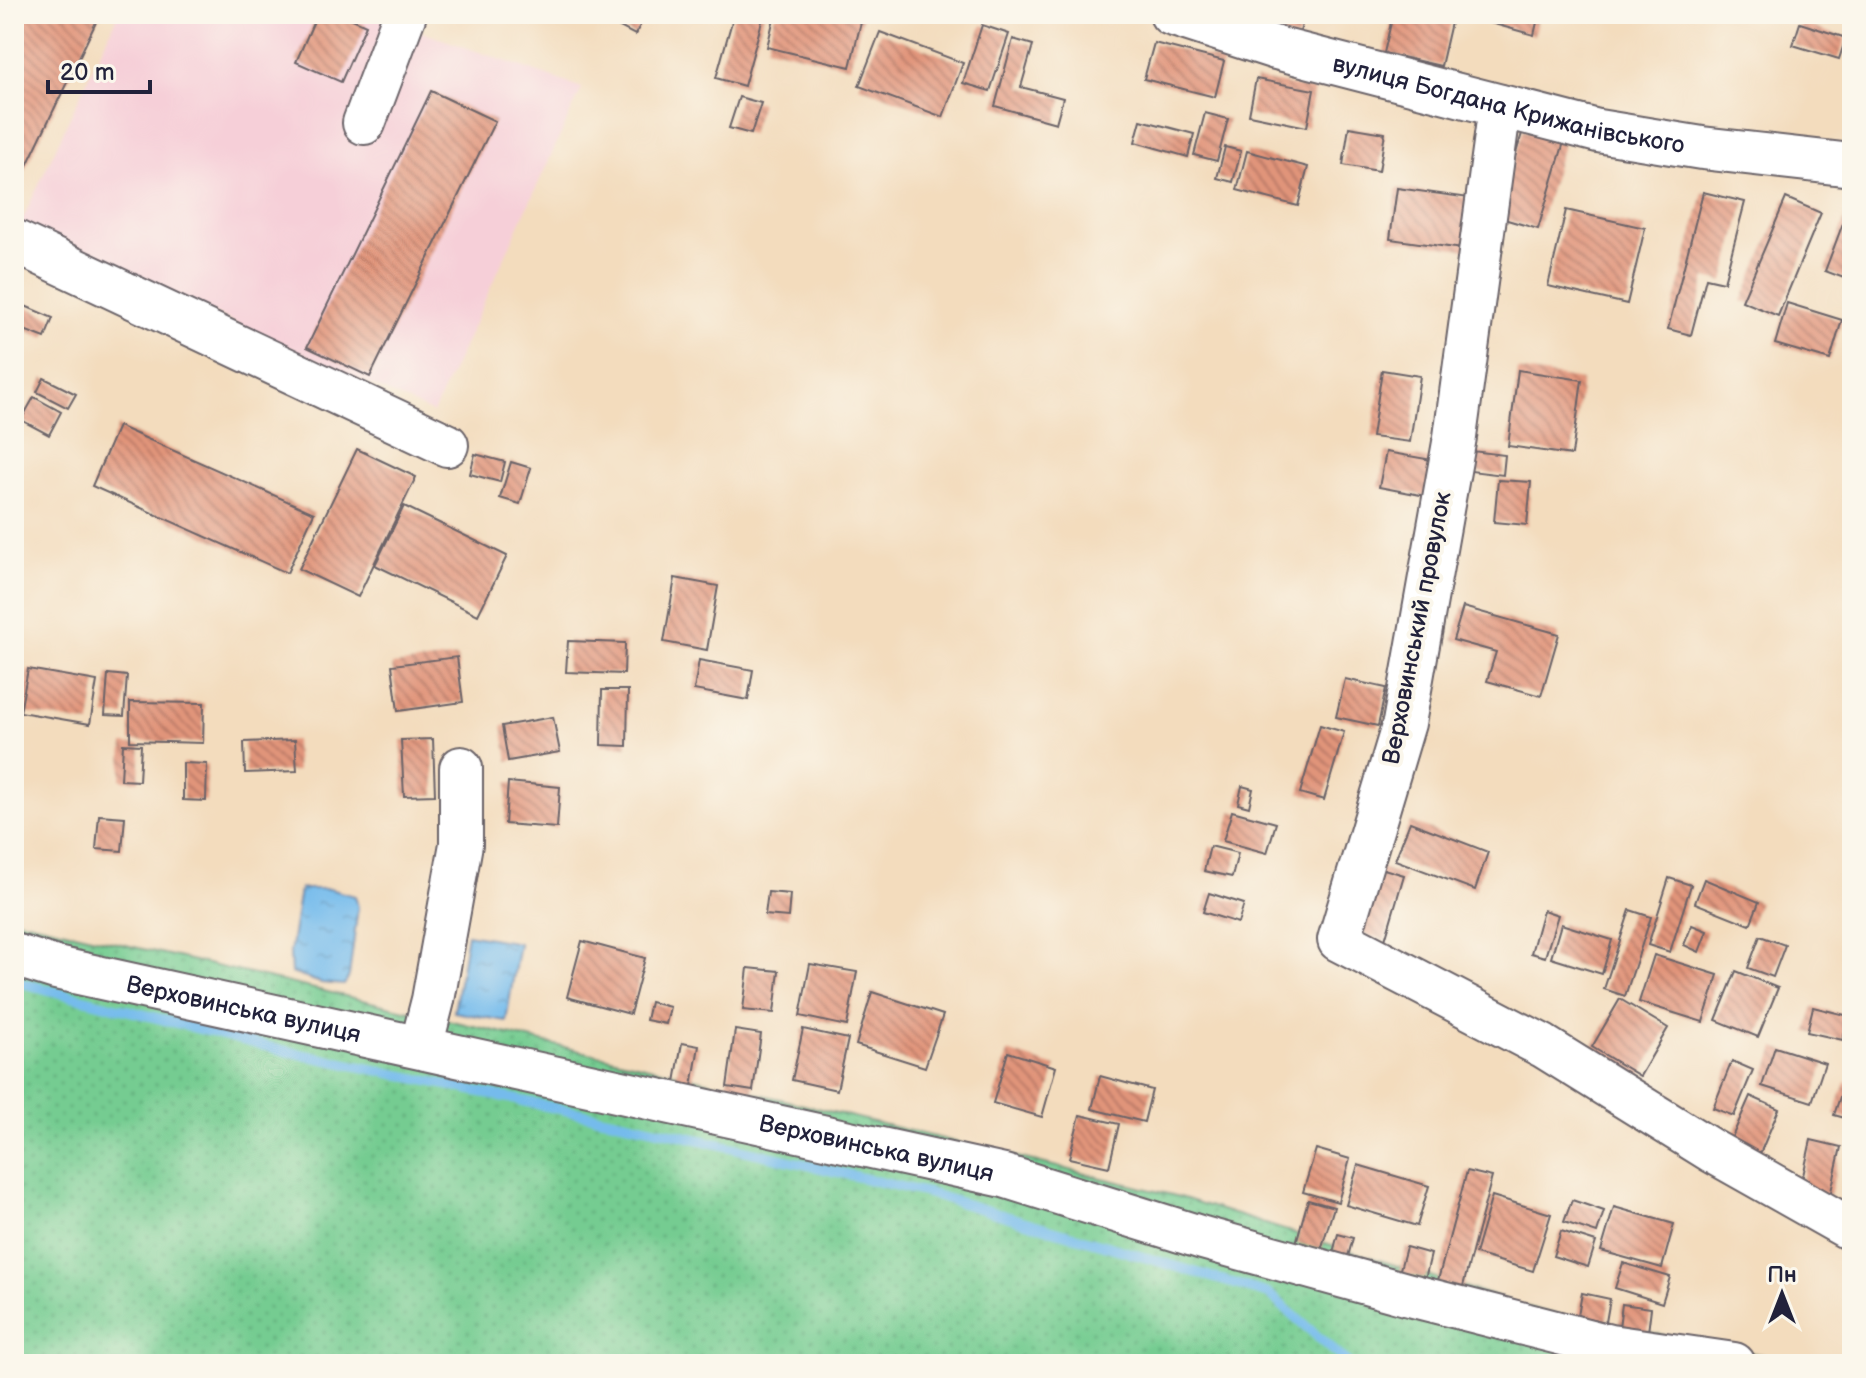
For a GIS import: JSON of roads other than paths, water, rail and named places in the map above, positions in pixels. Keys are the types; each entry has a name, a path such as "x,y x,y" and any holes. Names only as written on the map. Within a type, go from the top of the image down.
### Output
{"street":[{"path":"364,123 405,14"},
{"name":"вулиця Богдана Крижанівського","path":"1171,14 1276,48 1598,131 1702,148 1852,165"},
{"name":"Верховинський провулок","path":"1500,106 1455,437 1404,723 1339,940 1543,1046 1712,1151 1852,1230"},
{"path":"14,241 447,445"},
{"path":"421,1047 433,1000 461,844 461,768"},
{"name":"Верховинська вулиця","path":"14,955 56,968 1004,1176 1246,1250 1406,1294 1610,1346 1734,1364"}],"water":[{"path":"300,889 329,889 355,896 358,907 349,976 344,985 321,983 291,973 290,953"},
{"path":"467,934 519,943 506,1021 454,1012"}],"waterway":[{"path":"14,981 281,1050 641,1126 931,1194 1269,1294 1349,1364"}]}
